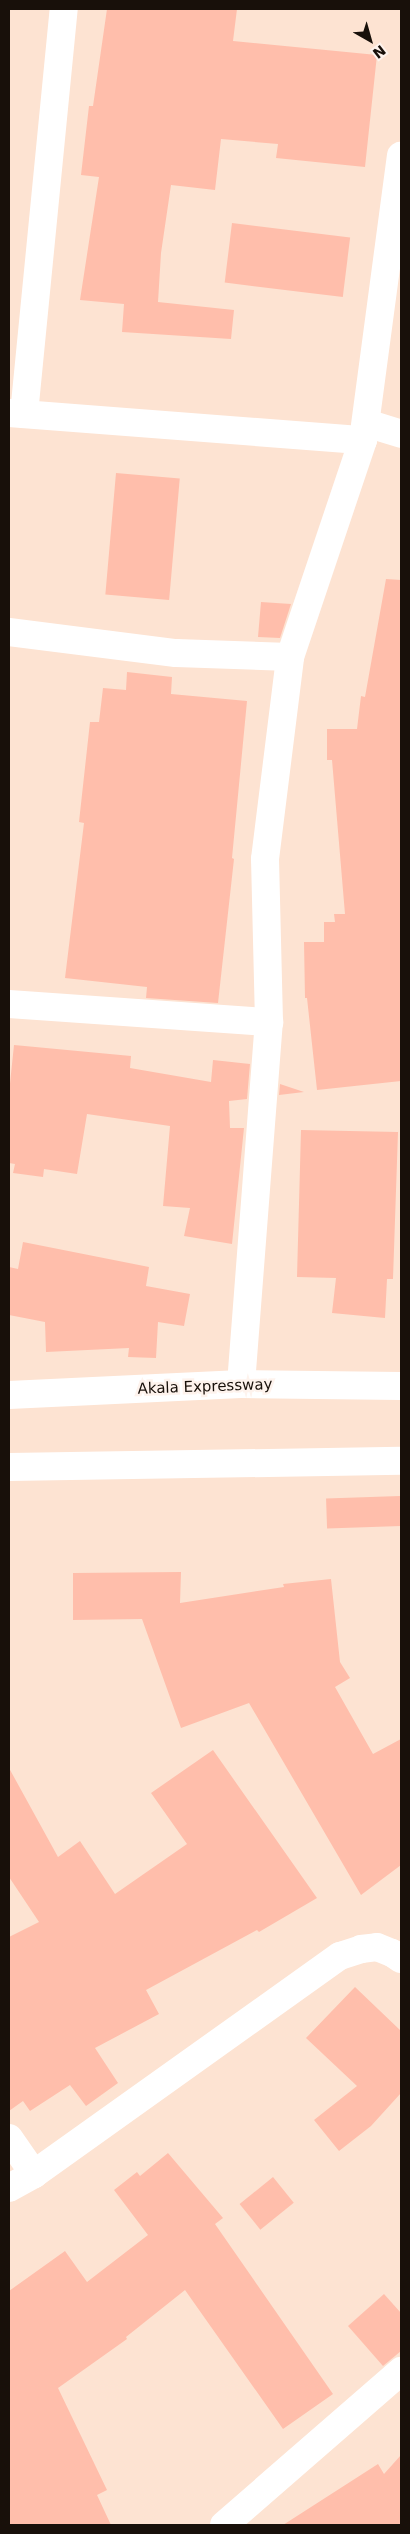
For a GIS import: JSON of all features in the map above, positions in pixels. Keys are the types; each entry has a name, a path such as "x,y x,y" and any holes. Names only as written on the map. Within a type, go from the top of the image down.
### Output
{"street":[{"path":"64,9 16,413 401,434"},
{"path":"241,1384 269,1022 265,859 290,657 365,432 401,156"},
{"path":"9,632 176,653 290,657"},
{"path":"9,1004 269,1022"},
{"name":"Akala Expressway","path":"9,1395 241,1384 401,1386"},
{"path":"9,1467 401,1461"},
{"path":"9,2188 34,2174 340,1956 361,1949 378,1947 392,1952 401,1959"},
{"path":"9,2138 34,2174"},
{"path":"224,2525 401,2371"}],"building":[{"path":"107,9 237,9 233,41 377,55 365,167 276,158 278,144 221,139 215,190 171,185 161,253 158,302 234,310 231,339 122,332 124,304 80,300 99,177 81,175 89,106 93,106"},
{"path":"232,223 350,238 343,297 225,283"},
{"path":"116,473 180,479 169,600 105,595"},
{"path":"386,579 401,580 401,1081 317,1090 307,998 305,998 304,942 324,942 324,922 335,922 334,914 345,914 332,760 327,760 327,729 357,729 361,696 365,697"},
{"path":"261,602 291,604 280,638 258,637"},
{"path":"127,672 172,677 171,694 247,701 232,858 234,859 218,1003 146,998 147,987 65,978 84,823 79,822 90,722 99,722 103,688 126,690"},
{"path":"14,1045 131,1056 130,1068 211,1082 213,1060 250,1064 247,1099 229,1101 230,1128 244,1128 232,1244 184,1236 190,1208 163,1206 170,1126 87,1114 77,1174 44,1169 43,1177 13,1173 15,1164 9,1163 9,1093"},
{"path":"280,1084 304,1092 279,1095"},
{"path":"301,1130 398,1132 393,1279 387,1279 385,1318 332,1313 336,1278 297,1277"},
{"path":"23,1242 149,1267 146,1286 190,1294 184,1326 158,1322 156,1358 128,1357 129,1348 46,1352 45,1322 9,1315 9,1267 18,1269"},
{"path":"400,1496 401,1526 327,1529 326,1499"},
{"path":"181,1572 180,1603 284,1587 283,1584 331,1579 340,1662 350,1678 335,1687 373,1754 401,1739 401,1865 361,1895 249,1703 181,1728 142,1619 73,1620 73,1573"},
{"path":"213,1750 317,1898 259,1932 257,1930 146,1990 159,2014 95,2048 118,2083 86,2106 70,2085 30,2111 23,2101 9,2111 9,1937 39,1922 9,1877 9,1768 58,1857 80,1841 115,1894 187,1844 151,1793"},
{"path":"355,1987 401,2031 401,2093 371,2126 339,2151 314,2120 357,2086 306,2038"},
{"path":"168,2153 223,2218 215,2224 333,2394 283,2429 185,2290 126,2337 127,2339 58,2388 107,2490 97,2495 111,2525 9,2525 9,2291 65,2251 87,2282 148,2235 114,2190 137,2172 140,2176"},
{"path":"273,2177 294,2203 260,2230 240,2204"},
{"path":"384,2294 401,2313 401,2351 383,2366 348,2326"},
{"path":"401,2455 401,2525 283,2525 378,2464 384,2474"}]}
